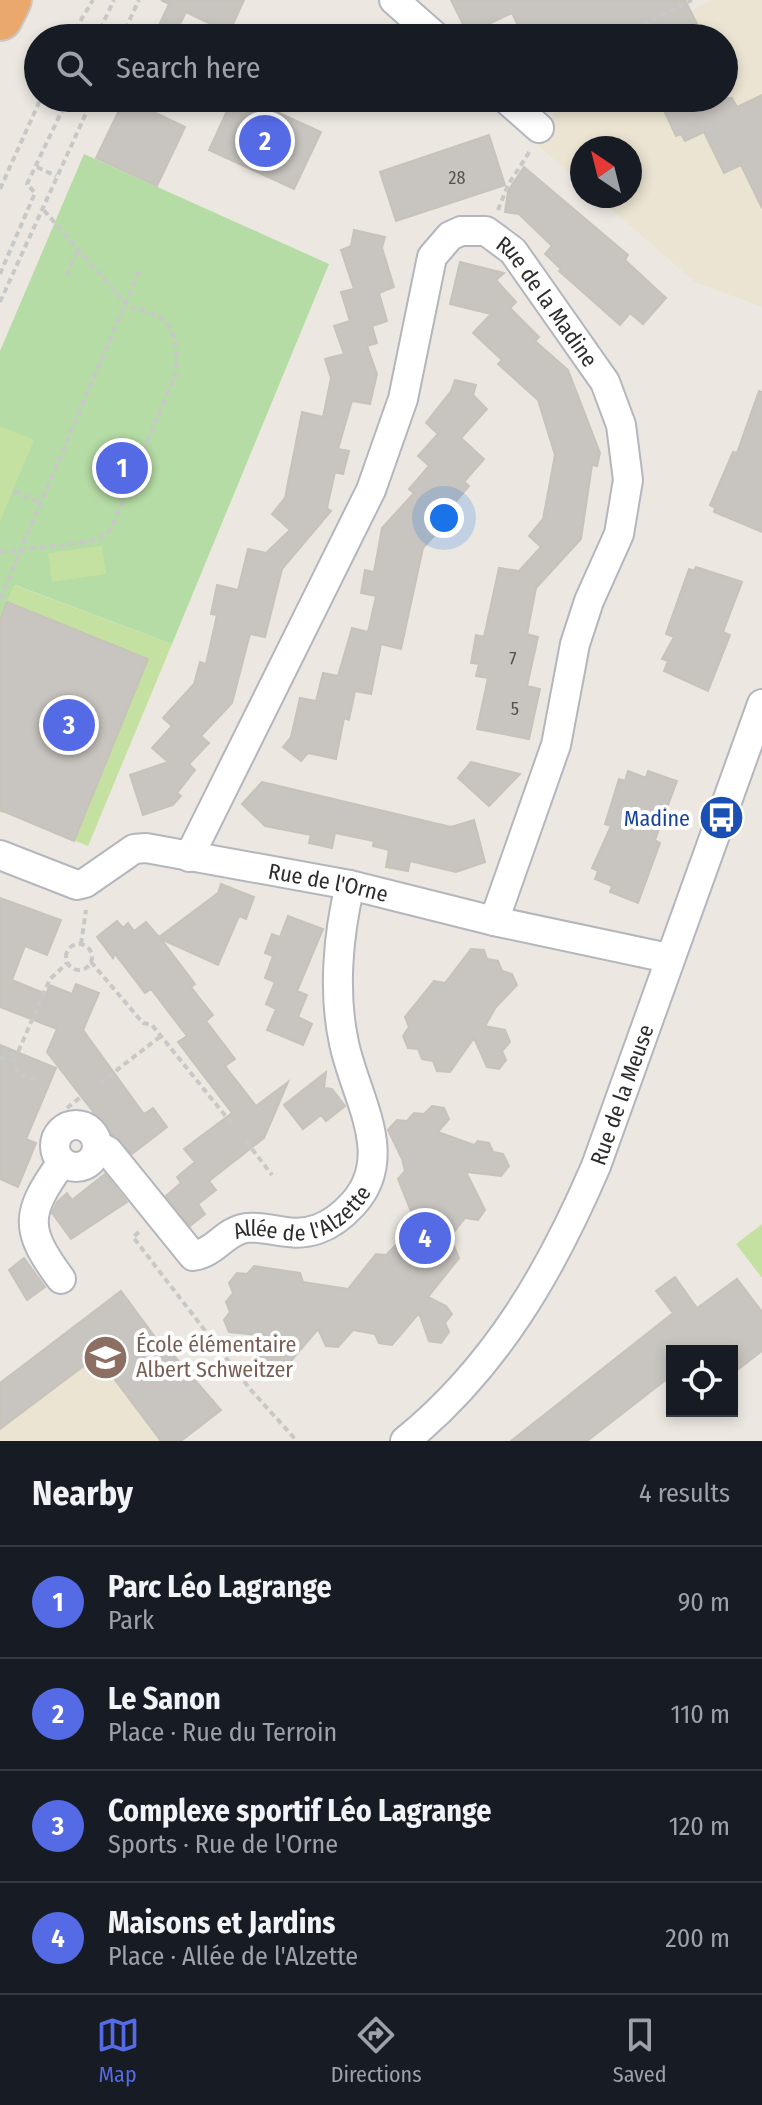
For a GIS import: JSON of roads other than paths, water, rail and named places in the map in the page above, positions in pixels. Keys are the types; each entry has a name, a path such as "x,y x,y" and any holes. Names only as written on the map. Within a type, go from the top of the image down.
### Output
{"highway":[{"path":"0,18 9,0"}],"street":[{"path":"394,0 421,24"},
{"path":"521,112 539,128"},
{"name":"Rue de la Madine","path":"189,857 371,490 389,446 413,359 432,257 450,236 461,231 490,234 513,251 605,382 621,425 628,480 619,534 589,601 575,644 556,745 494,921"},
{"name":"Rue de la Meuse","path":"405,1441 442,1408 492,1353 558,1251 596,1166 668,958 762,704"},
{"name":"Rue de l'Orne","path":"0,855 68,884 85,883 134,849 189,857 350,885 494,921 668,958"},
{"name":"Allée de l'Alzette","path":"61,1279 38,1248 34,1212 40,1193 62,1162 75,1167 108,1154 186,1251 201,1255 245,1228 296,1233 317,1229 337,1219 369,1182 373,1172 373,1142 343,1042 340,1009 340,942 350,885"}],"place":[{"name":"Le Sanon","path":"265,141"},
{"name":"Parc Léo Lagrange","path":"122,468"},
{"name":"Complexe sportif Léo Lagrange","path":"69,725"},
{"name":"Madine","path":"721,818"},
{"name":"Maisons et Jardins","path":"425,1238"},
{"name":"École élémentaire Albert Schweitzer","path":"105,1357"}]}
